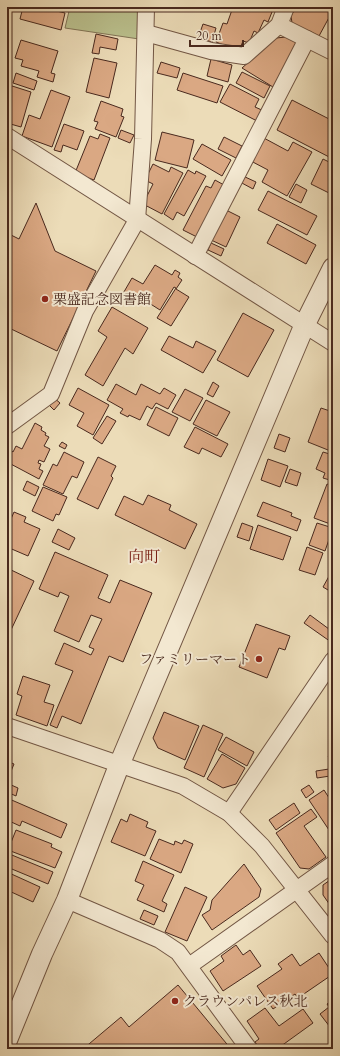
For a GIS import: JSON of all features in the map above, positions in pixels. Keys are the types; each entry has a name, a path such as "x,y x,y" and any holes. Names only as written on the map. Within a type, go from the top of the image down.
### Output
{"street":[{"path":"7,426 51,394 85,311 136,220 143,140 146,7"},
{"path":"146,34 211,51 244,56 279,25 286,7"},
{"path":"279,25 333,52"},
{"path":"195,256 307,39"},
{"path":"7,136 136,220 333,343"},
{"path":"7,1040 42,954 67,900 120,763 304,324 333,268"},
{"path":"229,813 333,660"},
{"path":"7,726 120,763 183,786 229,813 262,846 333,936"},
{"path":"189,966 333,864"},
{"path":"67,900 160,940 178,952 250,1049"}],"green space":[{"path":"70,7 139,7 139,39 65,28"}],"building":[{"path":"13,7 40,7 65,13 61,30 20,19 22,11 13,9"},
{"path":"233,7 274,7 268,22 264,20 258,33 254,31 249,43 243,41 239,51 216,42 223,23 227,24"},
{"path":"296,7 318,7 332,12 319,36 292,23 291,16"},
{"path":"203,24 216,28 212,42 198,38"},
{"path":"96,34 118,39 116,50 100,47 99,54 92,53"},
{"path":"286,37 297,43 273,87 242,68 276,38"},
{"path":"21,40 58,51 51,73 55,74 53,82 37,77 39,71 21,66 23,60 15,58"},
{"path":"94,58 117,63 109,98 86,92"},
{"path":"211,59 232,65 228,82 207,76"},
{"path":"161,62 180,68 177,78 157,73"},
{"path":"242,72 270,86 264,98 236,83"},
{"path":"16,73 37,81 34,90 13,83"},
{"path":"183,73 223,86 217,103 177,90"},
{"path":"230,84 259,99 255,107 264,111 259,122 220,102"},
{"path":"9,85 31,92 21,127 7,123 7,93"},
{"path":"51,90 70,97 52,147 22,136 29,115 40,119"},
{"path":"292,100 333,121 333,159 277,130"},
{"path":"101,101 123,109 121,116 124,117 116,137 95,129 98,122 94,121"},
{"path":"64,124 84,131 77,150 63,145 61,152 54,150"},
{"path":"121,130 134,135 130,143 118,138"},
{"path":"162,132 194,140 187,168 155,160"},
{"path":"100,134 110,138 94,180 75,173 90,136 98,139"},
{"path":"224,137 242,146 236,158 218,149"},
{"path":"262,137 288,151 293,142 312,152 287,196 262,182 268,170 249,160"},
{"path":"202,144 231,160 222,176 193,159"},
{"path":"323,159 333,164 333,195 311,184"},
{"path":"153,164 169,172 171,167 183,173 162,214 143,204 153,184 145,180"},
{"path":"188,170 195,174 196,171 206,176 184,216 177,212 173,220 164,214"},
{"path":"243,176 256,182 253,189 240,182"},
{"path":"215,180 224,185 197,237 183,230 206,186 211,188"},
{"path":"296,184 307,190 301,203 289,197"},
{"path":"268,191 317,216 307,235 258,210"},
{"name":"栗盛記念図書館","path":"36,203 55,251 96,271 57,351 7,327 7,233 19,239"},
{"path":"224,209 240,217 226,247 209,239"},
{"path":"277,224 316,245 306,264 267,243"},
{"path":"211,243 224,249 221,256 208,250"},
{"path":"155,265 172,275 175,270 180,273 178,277 182,280 176,289 189,297 171,326 157,318 176,288 174,287 160,310 138,296 132,304 121,297 132,278 143,284"},
{"path":"112,307 148,328 133,354 125,348 103,386 85,375 107,337 98,331"},
{"path":"243,313 274,330 248,377 217,360"},
{"path":"169,336 193,348 196,341 216,351 203,373 161,350"},
{"path":"213,382 219,386 213,397 207,394"},
{"path":"116,384 136,395 141,384 160,394 164,388 176,395 168,409 156,403 152,409 147,406 140,420 120,413 123,409 107,400"},
{"path":"78,388 109,405 93,435 77,426 84,413 69,405"},
{"path":"185,389 203,398 190,421 172,412"},
{"path":"53,397 60,403 54,410 47,403"},
{"path":"206,400 230,412 217,436 193,424"},
{"path":"156,407 178,418 169,436 147,425"},
{"path":"321,408 333,412 333,452 308,442"},
{"path":"107,416 116,421 102,444 93,438"},
{"path":"35,423 42,427 41,430 49,437 44,446 50,449 44,462 39,460 38,463 41,464 39,469 43,471 39,479 7,462 7,453 9,449 13,452 16,446 22,449"},
{"path":"195,427 228,444 221,457 202,448 199,454 184,447"},
{"path":"279,434 290,438 285,452 274,448"},
{"path":"62,442 67,445 65,449 59,446"},
{"path":"64,452 84,462 77,478 72,476 63,494 43,485 53,464 57,466"},
{"path":"323,452 333,455 333,481 323,478 325,473 316,469"},
{"path":"98,457 116,466 111,476 113,478 98,509 77,499"},
{"path":"268,459 288,466 280,487 261,480"},
{"path":"290,469 301,473 297,486 285,482"},
{"path":"27,481 39,487 35,496 23,490"},
{"path":"327,484 333,486 333,525 314,518"},
{"path":"43,487 67,497 59,515 56,514 53,521 32,511"},
{"path":"148,495 171,505 169,510 197,524 185,549 115,515 124,496 143,505"},
{"path":"263,502 292,513 291,516 301,520 297,531 257,516"},
{"path":"14,512 26,517 24,522 40,529 28,556 7,547 7,528"},
{"path":"242,523 253,527 249,541 237,537"},
{"path":"317,523 333,528 325,551 309,545"},
{"path":"258,525 291,537 283,560 250,549"},
{"path":"58,529 75,538 69,550 52,542"},
{"path":"307,547 323,553 315,575 299,570"},
{"path":"55,552 108,575 98,598 110,603 120,580 152,593 123,662 109,656 81,724 62,716 57,728 50,725 73,671 55,664 64,643 91,655 94,649 89,647 102,619 91,615 79,642 54,631 69,596 60,592 58,597 39,589"},
{"path":"7,568 34,581 11,630 7,628"},
{"path":"333,569 333,593 323,587"},
{"path":"310,615 333,632 333,639 331,642 304,623"},
{"name":"ファミリーマート","path":"256,624 290,636 285,650 279,648 267,678 239,667"},
{"path":"23,676 50,685 44,702 54,705 47,726 16,715 22,696 17,694"},
{"path":"164,712 199,726 185,760 158,748 153,738"},
{"path":"203,725 223,734 204,777 184,768"},
{"path":"226,737 254,752 247,766 218,750"},
{"path":"333,752 333,763 328,756"},
{"path":"222,754 245,768 236,784 223,788 207,779"},
{"path":"7,761 14,764 7,781"},
{"path":"329,769 330,776 317,778 316,771"},
{"path":"9,784 18,788 16,796 7,792"},
{"path":"309,785 314,792 306,798 301,790"},
{"path":"324,790 331,801 333,799 333,827 329,830 309,800"},
{"path":"7,798 67,824 61,838 22,821 20,826 7,820"},
{"path":"294,803 300,813 276,830 269,820"},
{"path":"311,809 317,817 304,826 326,857 309,869 300,868 276,833"},
{"path":"130,814 148,822 146,827 156,831 145,856 111,842 121,819 127,822"},
{"path":"16,830 52,844 51,847 62,852 55,868 8,850"},
{"path":"159,839 174,845 175,841 182,844 184,840 193,844 181,873 150,859"},
{"path":"7,853 53,872 48,884 7,867"},
{"path":"143,861 174,875 162,901 167,904 164,912 137,900 144,885 135,881"},
{"path":"244,864 261,889 259,897 212,930 202,915 210,910 212,900"},
{"path":"7,872 40,887 33,902 7,890"},
{"path":"333,878 332,908 323,895 323,885"},
{"path":"185,887 207,897 187,941 165,932"},
{"path":"144,910 158,916 154,925 140,919"},
{"path":"236,945 243,955 250,950 261,966 223,991 210,971 224,961 221,956"},
{"path":"319,953 333,974 298,998 295,994 273,1009 257,986 282,969 278,964 292,954 300,966"},
{"name":"クラウンパレス秋北","path":"178,985 231,1049 83,1049 121,1017 129,1027"},
{"path":"333,1000 333,1025 330,1027 320,1014 329,1007 327,1004"},
{"path":"265,1008 279,1026 303,1009 313,1023 277,1049 270,1049 269,1047 267,1049 260,1049 255,1042 259,1039 247,1021"}],"place":[{"name":"栗盛記念図書館","path":"45,299"},
{"name":"ファミリーマート","path":"259,659"},
{"name":"クラウンパレス秋北","path":"175,1001"}],"district":[{"name":"向町","path":"144,557"}]}
